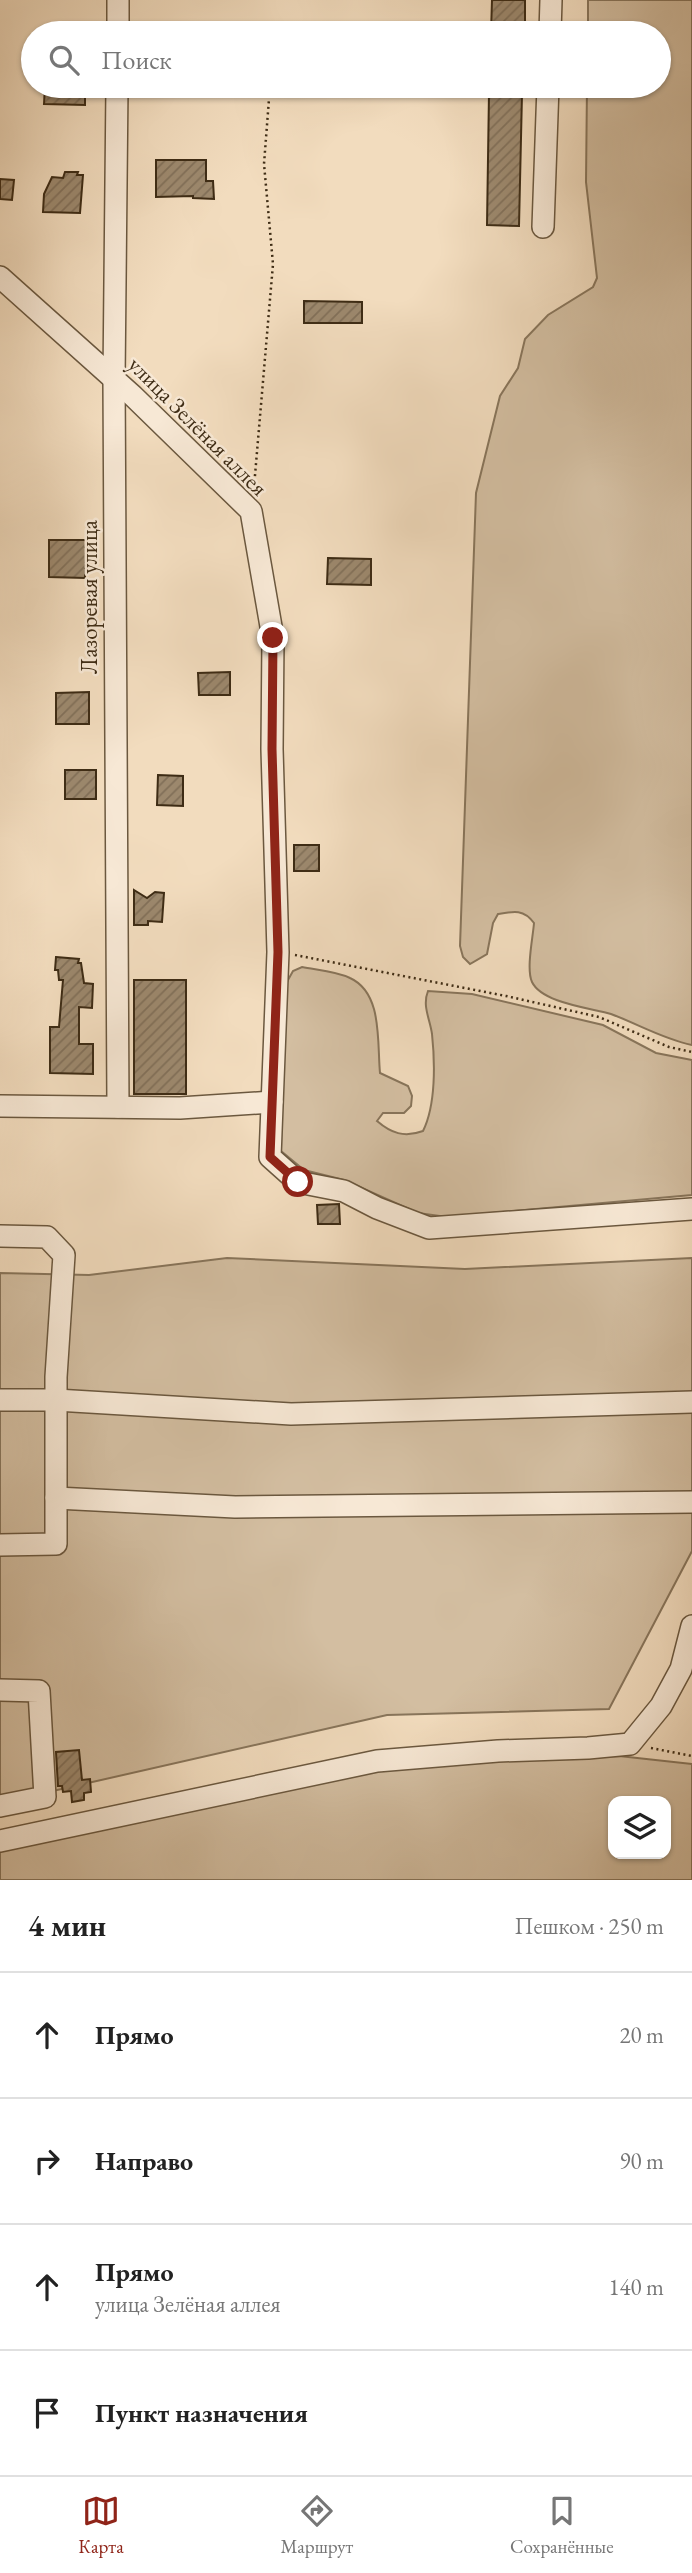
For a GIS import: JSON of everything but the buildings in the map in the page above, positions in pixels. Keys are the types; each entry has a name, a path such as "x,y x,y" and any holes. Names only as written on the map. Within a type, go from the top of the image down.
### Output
{"street":[{"path":"118,0 118,21"},
{"path":"550,21 551,0"},
{"name":"Лазоревая улица","path":"117,98 114,379 118,1107"},
{"path":"543,227 548,98"},
{"name":"улица Зелёная аллея","path":"0,277 114,379 251,511 273,638 278,952 270,1157 298,1182 344,1191 377,1208 429,1228 692,1209"},
{"path":"0,1106 180,1108 272,1102"},
{"path":"0,1236 47,1237 64,1255 56,1400 56,1544 0,1545"},
{"path":"0,1400 56,1400 291,1414 692,1402"},
{"path":"56,1498 235,1507 692,1502"},
{"path":"0,1841 377,1761 630,1744 661,1706 681,1669 692,1626"},
{"path":"0,1690 38,1691 45,1797 0,1806"}],"path":[{"path":"251,511 273,264 264,164 269,98"},
{"path":"278,952 506,996 599,1017 669,1047 692,1052"},
{"path":"630,1744 692,1756"}],"shaded area":[{"path":"588,0 692,0 692,1045 611,1014 556,1000 537,989 530,976 534,923 522,913 498,914 493,923 487,954 470,964 463,957 460,946 476,493 500,396 518,368 525,339 548,315 593,287 597,278 586,182 587,98 671,98 671,21 588,21"},
{"path":"302,967 350,978 361,985 368,995 378,1033 380,1073 408,1086 412,1096 411,1106 404,1113 383,1113 377,1121 398,1133 423,1131 430,1109 434,1057 426,1007 428,991 472,994 603,1025 656,1053 692,1060 692,1195 447,1217 418,1213 344,1180 304,1170 281,1151 283,989 293,971"},
{"path":"227,1258 465,1269 692,1258 692,1551 609,1709 387,1715 0,1803 0,1273 89,1275"},
{"path":"619,1756 692,1764 692,1880 0,1880 0,1849 378,1769 527,1758"}],"route":[{"path":"273,638 272,749 278,952 270,1157 298,1182"}]}
